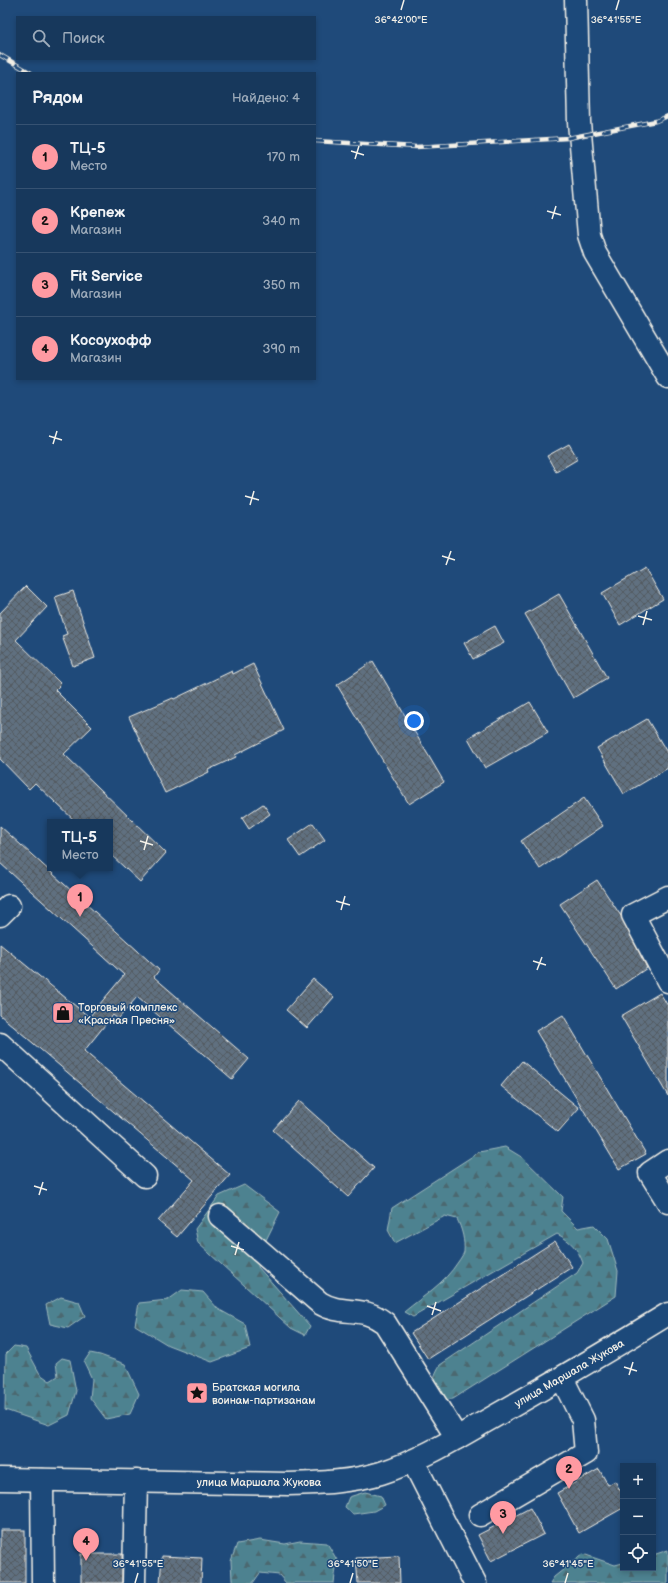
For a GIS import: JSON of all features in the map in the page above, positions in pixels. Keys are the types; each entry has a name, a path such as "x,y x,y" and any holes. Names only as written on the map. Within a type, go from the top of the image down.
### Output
{"main road":[{"path":"576,0 580,122 589,236 595,253 668,377"},
{"path":"668,897 633,914 668,981"},
{"path":"0,1044 146,1176"},
{"path":"668,1160 650,1174 668,1202"},
{"path":"220,1216 320,1303 335,1309 360,1311 371,1314 385,1323 457,1438"},
{"name":"улица Маршала Жукова","path":"0,1479 312,1483 368,1476 413,1461 457,1438 562,1378 668,1314"},
{"path":"480,1515 586,1453 583,1420 562,1378"},
{"path":"413,1461 475,1583"},
{"path":"42,1480 43,1583"},
{"path":"134,1583 136,1481"}],"green space":[{"path":"505,1147 523,1158 563,1197 561,1211 578,1228 594,1225 608,1239 618,1271 616,1296 453,1399 440,1400 436,1390 434,1378 440,1365 577,1273 583,1263 573,1246 557,1234 413,1317 404,1312 440,1283 452,1270 464,1252 464,1239 457,1219 445,1216 395,1243 388,1230 392,1208 479,1152"},
{"path":"244,1185 280,1212 264,1244 258,1267 310,1326 305,1335 291,1328 198,1243 195,1229 219,1196"},
{"path":"182,1290 203,1292 218,1309 245,1324 250,1348 212,1362 168,1345 135,1325 139,1303 168,1300"},
{"path":"61,1297 79,1302 85,1316 68,1328 50,1324 46,1305"},
{"path":"14,1346 26,1348 40,1374 50,1381 58,1376 56,1363 62,1358 70,1360 76,1391 69,1415 49,1425 5,1410 6,1354"},
{"path":"90,1353 125,1364 139,1394 130,1414 106,1419 90,1398 92,1379 84,1362"},
{"path":"365,1492 381,1496 385,1505 374,1511 353,1514 345,1507 349,1497"},
{"path":"260,1540 285,1544 300,1541 327,1543 337,1560 334,1583 286,1583 279,1575 260,1573 253,1583 237,1583 232,1580 231,1561 237,1544"},
{"path":"668,1550 668,1583 550,1583 554,1577 583,1554 615,1565 620,1564 620,1571 656,1571 656,1554"}],"building":[{"path":"569,444 578,459 556,472 547,456"},
{"path":"645,568 663,599 620,625 602,593"},
{"path":"26,586 47,607 16,640 61,684 55,690 92,727 64,754 166,853 140,882 113,857 113,819 73,819 35,783 29,789 0,759 0,613"},
{"path":"73,591 95,658 73,666 62,636 67,634 55,597"},
{"path":"559,594 607,678 573,698 525,614"},
{"path":"495,626 504,643 473,659 464,643"},
{"path":"373,661 444,782 409,804 337,685"},
{"path":"253,664 284,730 235,755 236,757 208,770 209,772 165,793 129,717 173,698 174,699 232,671 233,674"},
{"path":"530,702 548,732 485,768 468,738"},
{"path":"647,719 668,754 668,768 624,794 597,748"},
{"path":"584,798 603,826 540,869 521,841"},
{"path":"263,804 270,814 249,829 242,818"},
{"path":"313,823 325,840 300,857 288,840"},
{"path":"0,826 47,869 47,871 50,871 159,970 154,977 249,1059 232,1079 137,997 118,1019 113,1015 84,1051 230,1175 177,1237 158,1221 194,1180 0,1015 0,944 89,1017 124,975 0,863"},
{"path":"597,880 621,916 647,968 616,989 560,904"},
{"path":"313,979 334,997 307,1028 286,1010"},
{"path":"660,993 668,1006 668,1096 621,1016"},
{"path":"563,1015 646,1154 619,1169 536,1031"},
{"path":"522,1061 579,1108 558,1132 501,1086"},
{"path":"299,1101 374,1168 348,1197 273,1130"},
{"path":"555,1241 572,1267 428,1359 411,1333"},
{"path":"599,1469 608,1485 615,1481 620,1490 620,1510 579,1533 557,1493"},
{"path":"530,1508 544,1534 491,1561 478,1535"},
{"path":"0,1530 25,1530 25,1583 0,1583"},
{"path":"81,1554 122,1554 122,1583 81,1583"},
{"path":"162,1556 202,1558 201,1583 160,1583"},
{"path":"399,1556 400,1583 358,1583 356,1558"}],"railway":[{"path":"0,55 29,72"},
{"path":"316,141 416,147 568,138 656,121 668,116"}],"place":[{"name":"ТЦ-5","path":"80,917"},
{"name":"Торговый комплекс «Красная Пресня»","path":"63,1013"},
{"name":"Братская могила воинам-партизанам","path":"197,1393"},
{"name":"Крепеж","path":"569,1489"},
{"name":"Fit Service","path":"503,1534"},
{"name":"Косоухофф","path":"86,1561"}]}
